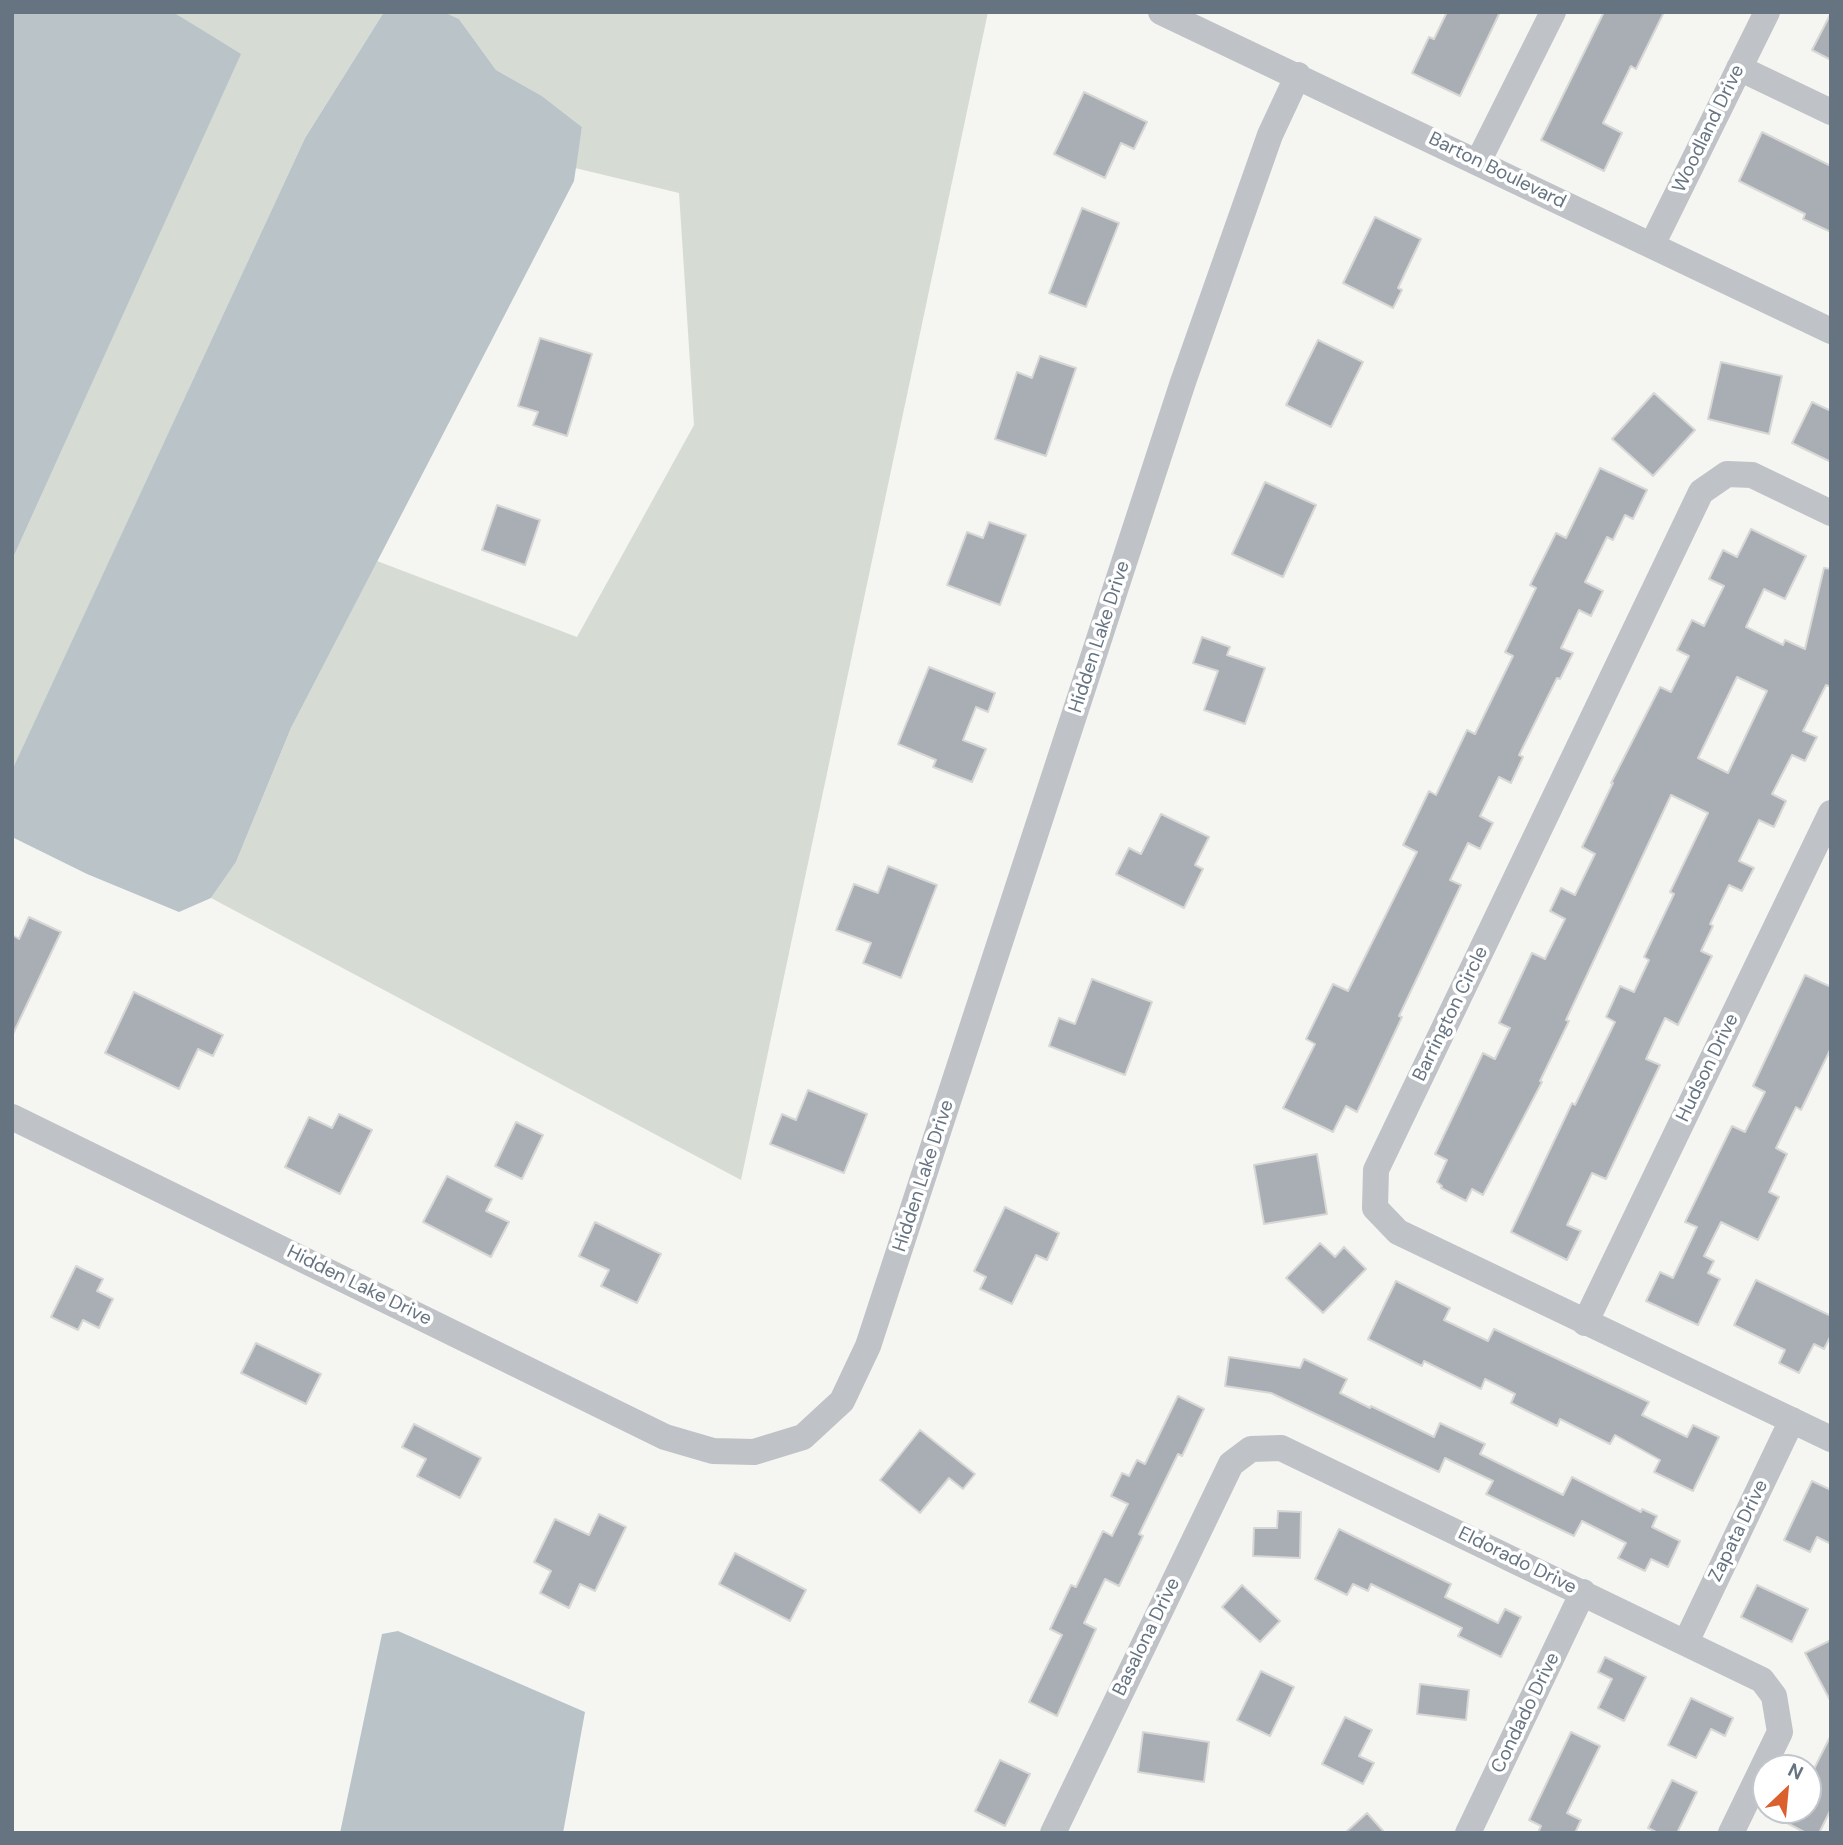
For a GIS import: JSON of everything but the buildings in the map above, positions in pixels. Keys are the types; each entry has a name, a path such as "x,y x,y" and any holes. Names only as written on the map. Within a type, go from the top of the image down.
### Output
{"street":[{"name":"Barton Boulevard","path":"1161,12 1831,331"},
{"path":"1478,162 1553,12"},
{"name":"Woodland Drive","path":"1653,245 1767,12"},
{"path":"1739,68 1831,112"},
{"name":"Hidden Lake Drive","path":"12,1117 665,1437 713,1451 754,1452 803,1437 842,1401 868,1346 1183,382 1270,135 1298,75"},
{"name":"Barrington Circle","path":"1831,513 1752,475 1727,474 1701,492 1377,1170 1375,1208 1398,1232 1831,1439"},
{"name":"Hudson Drive","path":"1586,1323 1831,813"},
{"name":"Zapata Drive","path":"1686,1642 1792,1420"},
{"name":"Eldorado Drive","path":"1251,1449 1281,1448 1762,1680 1774,1696 1780,1732 1731,1833"},
{"name":"Basalona Drive","path":"1053,1833 1231,1464 1251,1449"},
{"name":"Condado Drive","path":"1468,1833 1583,1592"}],"shaded area":[{"path":"12,12 173,12 241,54 12,560"},
{"path":"173,12 384,12 305,138 14,767 12,560 240,55"},
{"path":"384,12 444,12 459,19 496,70 542,96 582,127 574,181 291,728 236,862 211,898 179,912 87,874 12,837 12,766 305,138"},
{"path":"444,12 988,12 741,1180 211,898 236,862 291,728 377,561 577,637 694,425 679,193 575,168 582,127 542,96 496,70 459,19"},
{"path":"398,1631 585,1712 563,1833 340,1833 382,1634"}]}
